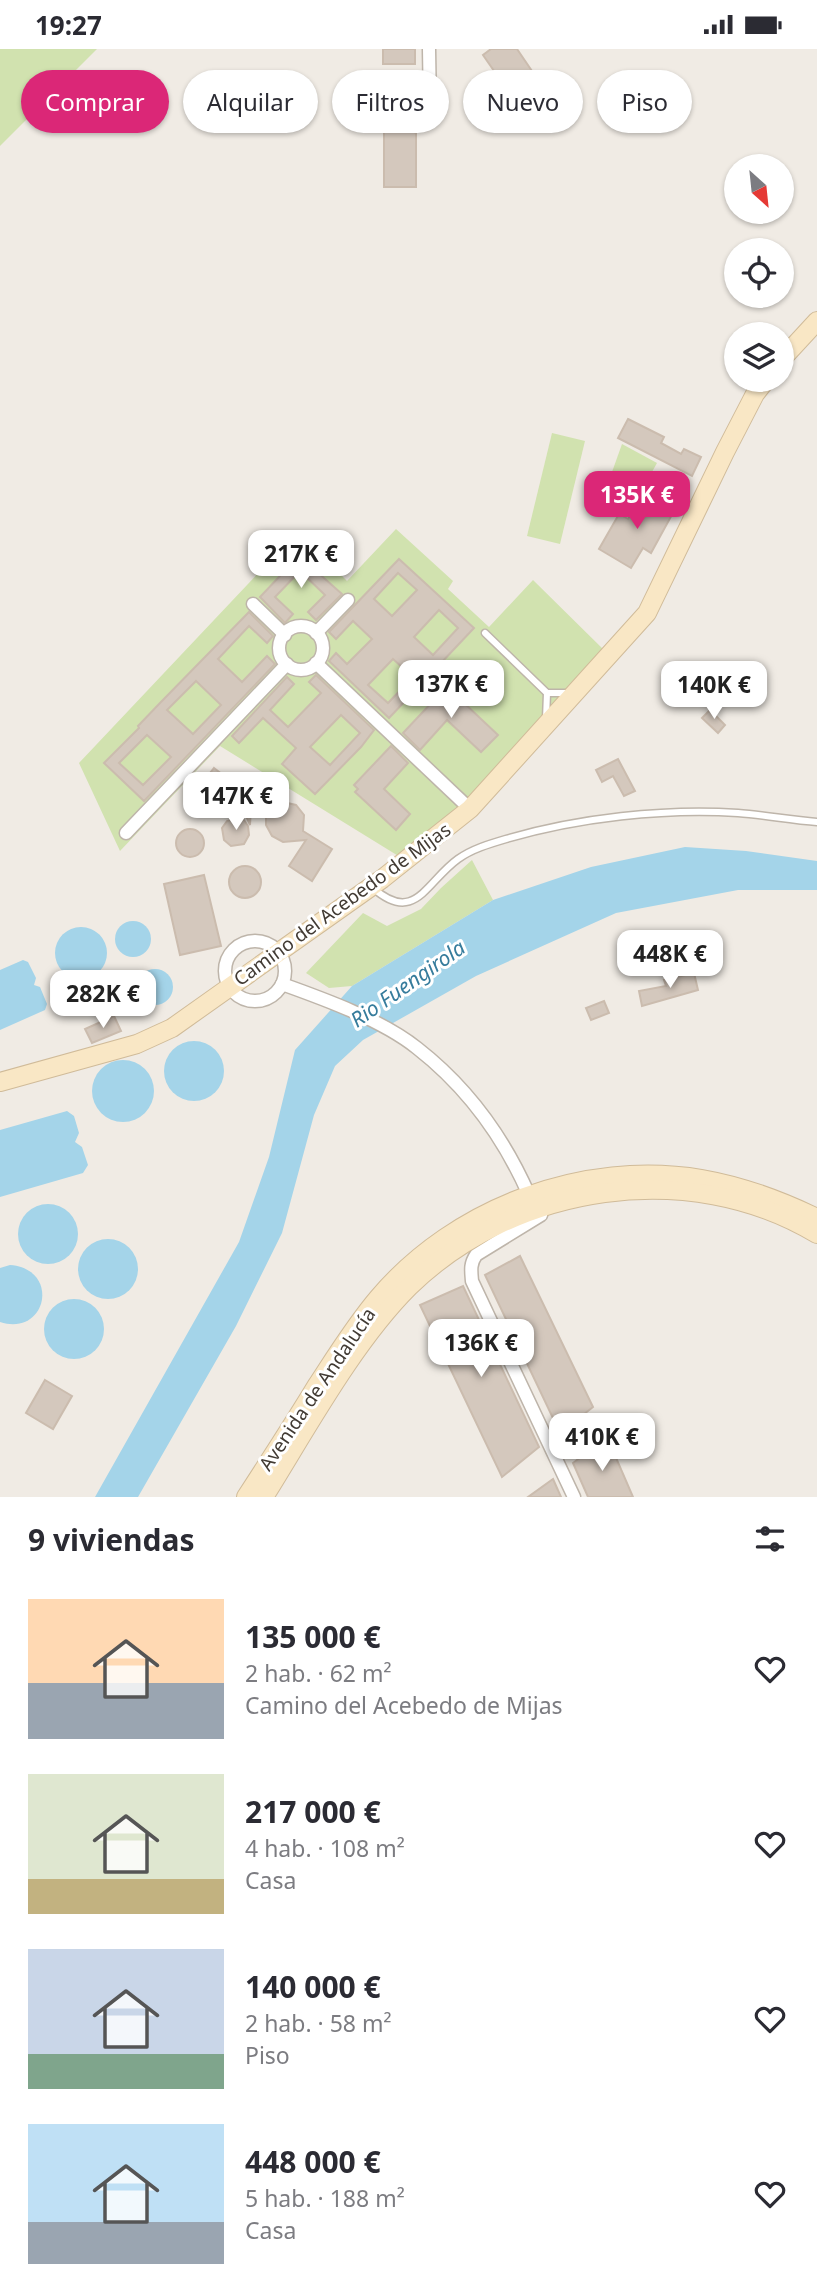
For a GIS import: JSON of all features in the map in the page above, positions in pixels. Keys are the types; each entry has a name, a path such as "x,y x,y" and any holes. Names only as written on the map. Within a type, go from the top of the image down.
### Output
{"street":[{"path":"429,49 429,70"},
{"path":"794,346 817,321"},
{"name":"Camino del Acebedo de Mijas","path":"0,1082 147,1041 172,1028 372,887 470,809 647,613 757,392"},
{"path":"316,633 348,600"},
{"path":"253,604 285,635"},
{"path":"309,626 316,633 322,639 323,656 310,669 293,669 281,657 280,640 291,628 309,626"},
{"path":"316,663 470,809"},
{"path":"126,833 287,664"},
{"path":"259,941 272,947 283,961 285,974 282,984 264,1000 255,1001 240,997 230,987 225,973 232,951 240,945 259,941"},
{"path":"282,984 389,1030 416,1047 449,1077 495,1131 516,1165 529,1195"},
{"name":"Avenida de Andalucía","path":"246,1497 356,1326 398,1276 448,1236 497,1208 529,1195 590,1180 669,1175 757,1192 817,1217"},
{"name":"Avenida de Andalucía","path":"264,1497 369,1334 409,1287 457,1248 504,1221 594,1195 639,1189 668,1189 702,1193 754,1206 817,1234"},
{"path":"564,1202 476,1255 470,1268 472,1281 575,1497"}],"lane":[{"path":"485,633 547,692 573,693"},
{"path":"546,723 547,692"},
{"path":"372,887 387,900 400,904 417,899 456,860 474,849 510,838 619,817 673,812 724,813 817,822"}],"green space":[{"path":"0,49 97,49 76,70 21,70 21,125 0,146"},
{"path":"552,433 585,441 560,544 527,536"},
{"path":"622,444 657,463 635,502 607,486"},
{"path":"396,529 453,581 448,589 489,627 533,580 605,651 464,806 400,857 220,746 120,851 79,763 298,531 347,581"},
{"path":"472,860 493,900 352,986 329,988 306,973 363,913 387,926 421,909"}],"water":[{"name":"Rio Fuengirola","path":"685,847 746,851 817,861 817,890 738,890 616,913 476,976 363,1040 335,1066 314,1115 282,1233 236,1326 138,1497 95,1497 239,1242 269,1157 295,1050 352,986 493,900 591,867"},
{"path":"133,921 146,926 151,939 146,952 133,957 120,952 115,939 120,926"},
{"path":"81,927 100,934 107,953 100,972 81,979 62,972 55,953 62,934"},
{"path":"23,960 28,962 36,978 34,985 40,987 47,1004 45,1010 0,1030 0,970"},
{"path":"155,969 168,974 173,987 168,1000 155,1005 142,1000 137,987 142,974"},
{"path":"194,1041 211,1046 219,1054 224,1071 219,1088 211,1096 194,1101 177,1096 169,1088 164,1071 169,1054 177,1046"},
{"path":"117,1060 129,1060 145,1069 152,1079 152,1103 145,1113 129,1122 117,1122 106,1117 97,1108 92,1097 92,1085 97,1074 106,1065"},
{"path":"67,1111 74,1116 79,1133 75,1142 82,1147 88,1165 83,1173 0,1197 0,1130"},
{"path":"48,1204 69,1213 78,1234 69,1255 48,1264 27,1255 18,1234 27,1213"},
{"path":"108,1239 129,1248 138,1269 129,1290 108,1299 87,1290 78,1269 87,1248"},
{"path":"10,1265 26,1269 37,1278 42,1289 42,1301 37,1312 29,1320 16,1324 0,1322 0,1268"},
{"path":"74,1299 95,1308 104,1329 95,1350 74,1359 53,1350 44,1329 53,1308"}],"building":[{"path":"383,49 415,49 415,64 383,64"},
{"path":"491,49 517,49 531,70 493,70 483,55"},
{"path":"384,133 416,133 416,187 384,187"},
{"path":"628,419 664,437 661,443 681,454 684,449 701,457 692,476 618,438"},
{"path":"642,494 674,511 651,553 643,548 631,568 599,549 619,514 628,519"},
{"path":"299,556 342,594 316,620 308,612 325,595 300,571 275,597 293,614 285,623 260,597"},
{"path":"399,559 474,628 389,718 329,661 336,653 347,664 372,639 353,621 336,639 329,632","holes":["398,573 417,590 392,616 374,599","439,610 458,628 433,655 414,637","393,659 413,677 388,703 368,685"]},
{"path":"249,612 273,636 267,643 249,626 218,659 242,682 267,656 275,664 144,801 104,763","holes":["196,681 221,705 193,734 167,710","147,735 171,757 143,785 119,763"]},
{"path":"316,675 374,730 315,794 282,764 296,748 263,718 239,743 232,736 287,677 294,684 270,710 288,727 321,693 309,682","holes":["341,715 360,733 330,765 310,747"]},
{"path":"453,680 470,696 464,703 498,735 481,752 447,720 420,750 403,733"},
{"path":"710,710 725,725 718,733 702,718"},
{"path":"391,746 408,763 384,789 410,814 396,830 355,792 358,789 354,785"},
{"path":"618,759 635,791 624,796 613,776 602,782 596,770"},
{"path":"214,768 228,779 211,801 197,790"},
{"path":"249,780 263,789 270,806 283,802 296,805 304,815 303,831 332,849 312,881 289,866 306,840 283,842 272,836 266,825 266,812 261,812 252,787 250,825 239,799"},
{"path":"242,817 248,826 249,835 244,844 231,846 224,840 222,828 227,821"},
{"path":"190,829 200,833 204,843 200,853 190,857 180,853 176,843 180,833"},
{"path":"245,866 256,871 261,882 256,893 245,898 234,893 229,882 234,871"},
{"path":"204,875 221,946 180,955 164,884"},
{"path":"694,973 698,990 642,1006 639,991 666,986 664,980"},
{"path":"604,1001 609,1013 591,1020 586,1008"},
{"path":"114,1016 121,1031 92,1043 85,1029"},
{"path":"520,1256 593,1407 560,1433 485,1275"},
{"path":"463,1286 539,1447 502,1477 420,1305"},
{"path":"45,1380 72,1396 53,1429 26,1413"},
{"path":"607,1437 633,1497 588,1497 573,1463"},
{"path":"553,1479 561,1497 528,1497"}]}
